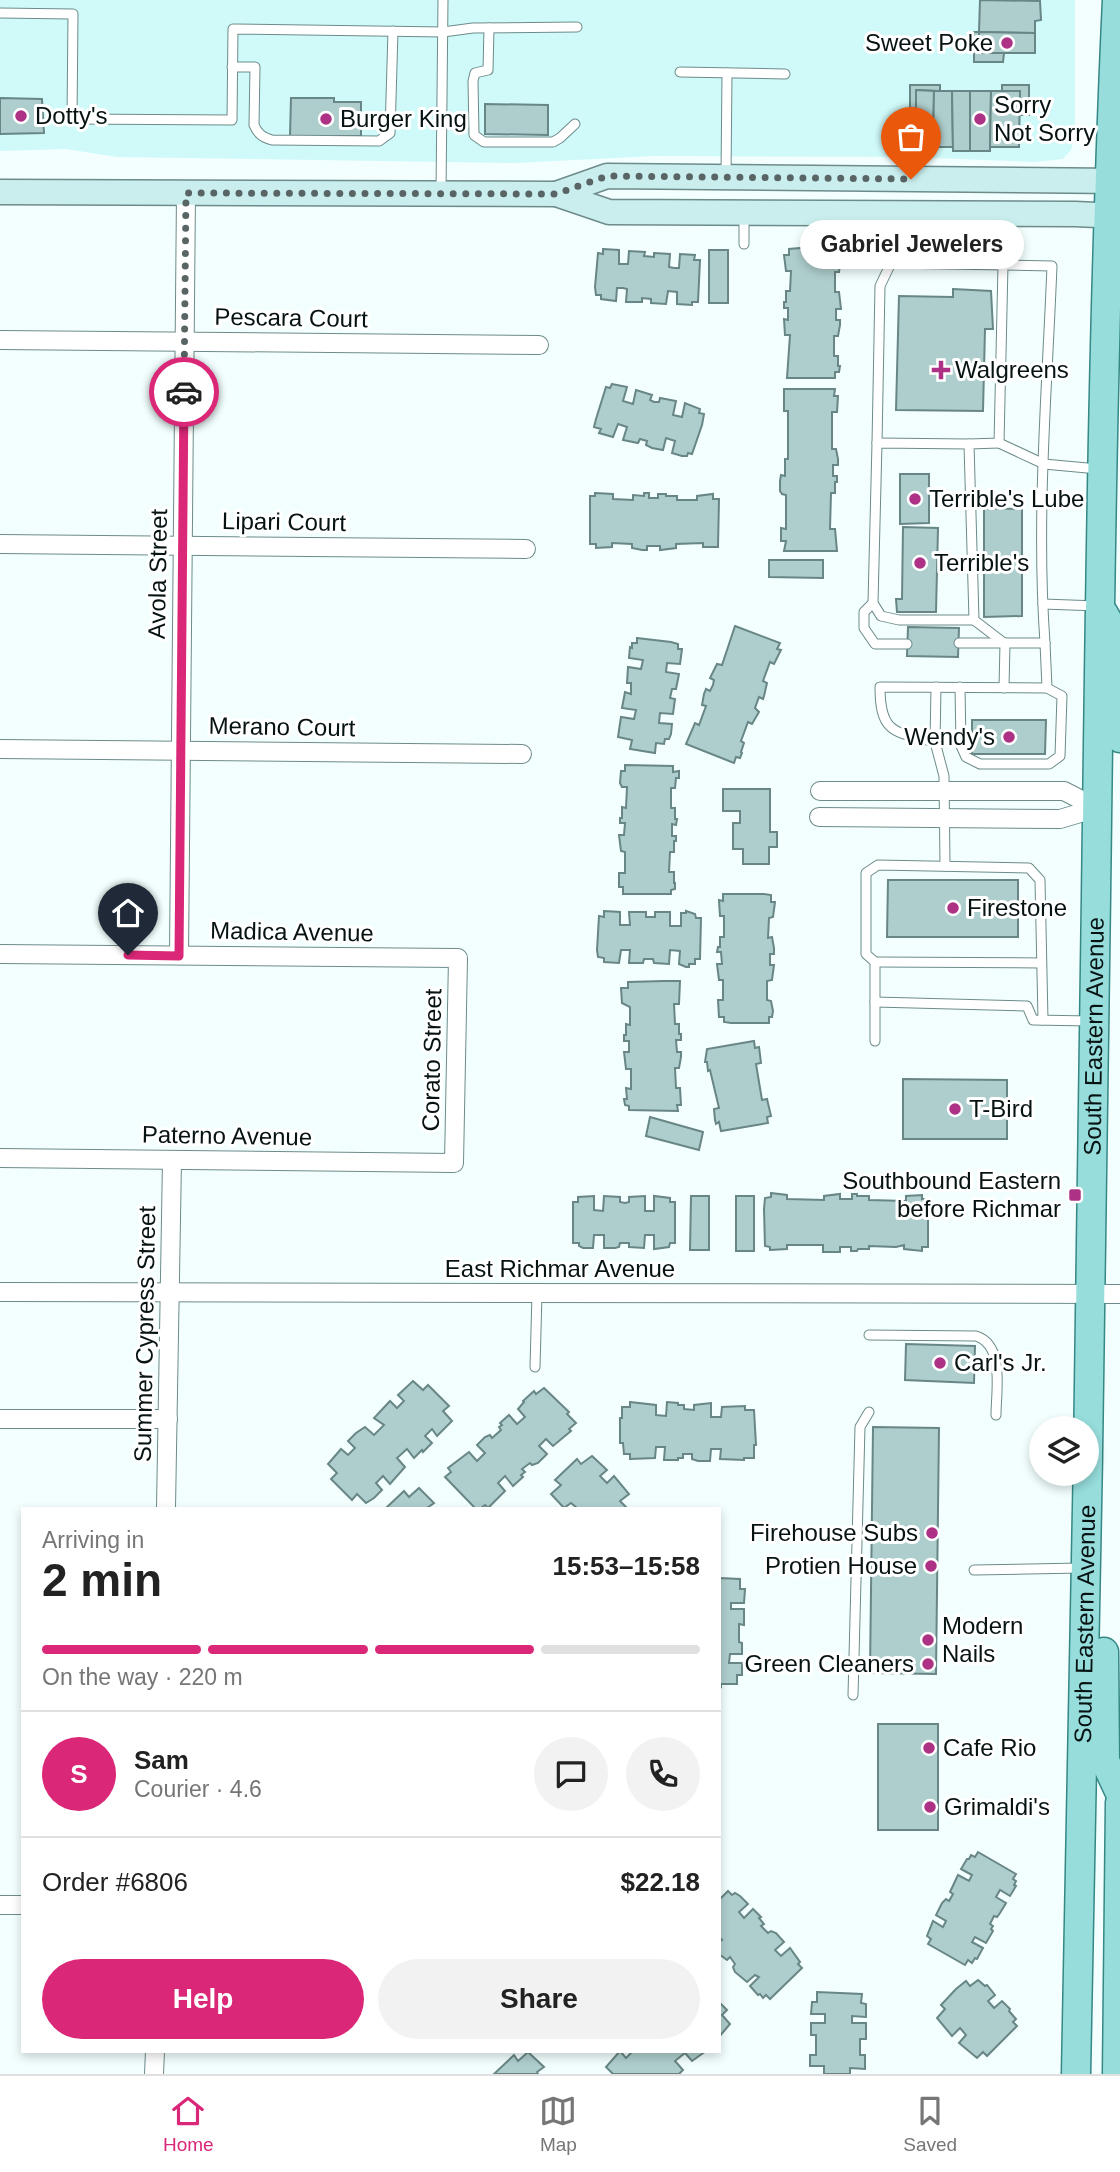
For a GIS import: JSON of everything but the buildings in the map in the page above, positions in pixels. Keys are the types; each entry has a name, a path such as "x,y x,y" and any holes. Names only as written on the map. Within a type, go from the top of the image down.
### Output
{"main road":[{"name":"South Eastern Avenue","path":"1076,2074 1087,1568 1094,1021 1109,808 1100,606 1101,469 1114,216 1116,0"},
{"path":"556,194 607,176 1114,181"},
{"path":"0,192 556,194 609,212 1114,216"},
{"path":"1100,606 1118,639 1120,738"},
{"path":"1087,1568 1103,1609 1105,1761 1120,1793"},
{"path":"1117,2074 1120,1803"},
{"path":"1080,1879 1093,1924 1097,2074"}],"street":[{"name":"Avola Street","path":"179,956 186,193"},
{"name":"Pescara Court","path":"0,340 539,345"},
{"name":"Lipari Court","path":"0,544 526,549"},
{"name":"Merano Court","path":"0,749 523,754"},
{"path":"820,791 1064,791 1109,808"},
{"path":"819,817 1060,819 1109,808"},
{"name":"Madica Avenue","path":"0,954 458,958"},
{"name":"Corato Street","path":"454,1163 458,958"},
{"name":"Paterno Avenue","path":"0,1158 454,1163"},
{"name":"Summer Cypress Street","path":"166,1507 172,1160"},
{"name":"East Richmar Avenue","path":"0,1292 1120,1294"},
{"path":"0,1419 168,1419"},
{"path":"0,1905 21,1905"},
{"path":"154,2074 155,2053"}],"lane":[{"path":"441,193 443,0"},
{"path":"0,13 73,14 72,119 232,120 233,29 443,32 489,28 577,27"},
{"path":"489,28 488,69 475,74 473,80 474,135 484,142 554,142 575,124"},
{"path":"232,67 255,67 254,125 263,138 379,141 390,133 393,31"},
{"path":"680,72 785,74"},
{"path":"726,177 727,73"},
{"path":"744,214 744,244"},
{"path":"892,215 891,263 880,286 873,603 880,616 899,620 974,620 1005,643"},
{"path":"891,263 1052,266 1044,464 1042,604 1046,688"},
{"path":"999,443 1003,265"},
{"path":"877,443 999,443 1044,464 1101,469"},
{"path":"970,444 974,620"},
{"path":"873,603 864,612 864,628 874,644 907,644"},
{"path":"1042,604 1100,606"},
{"path":"958,643 1045,643"},
{"path":"1004,688 1005,643"},
{"path":"935,742 892,730 883,718 880,687 960,687 1046,688 1062,696 1060,756 1049,764 980,764 966,757 961,746 960,687"},
{"path":"936,687 935,742 944,776 945,866"},
{"path":"1040,963 875,962 866,954 866,873 878,865 1029,868 1040,880 1043,1020"},
{"path":"875,962 875,1041"},
{"path":"874,1002 1027,1006 1033,1020 1094,1021"},
{"path":"535,1367 537,1294"},
{"path":"869,1335 976,1336 985,1339 992,1348 995,1360 996,1415"},
{"path":"853,1695 860,1427 869,1412"},
{"path":"974,1570 1087,1568"}],"shaded area":[{"path":"0,0 1075,0 1075,136 1071,150 1063,159 1035,162 907,157 655,156 515,163 117,157 66,149 0,151"}],"way so far":[{"path":"184,392 186,193 556,194 607,176 911,179"}],"place":[{"name":"Sweet Poke","path":"1007,43"},
{"name":"Dotty's","path":"21,116"},
{"name":"Burger King","path":"326,119"},
{"name":"Sorry Not Sorry","path":"980,119"},
{"name":"Gabriel Jewelers","path":"911,179"},
{"name":"Walgreens","path":"941,370"},
{"name":"Terrible's Lube","path":"915,499"},
{"name":"Terrible's","path":"920,563"},
{"name":"Wendy's","path":"1009,737"},
{"name":"Firestone","path":"953,908"},
{"name":"T-Bird","path":"955,1109"},
{"name":"Southbound Eastern before Richmar","path":"1075,1195"},
{"name":"Carl's Jr.","path":"940,1363"},
{"name":"Firehouse Subs","path":"932,1533"},
{"name":"Protien House","path":"931,1566"},
{"name":"Modern Nails","path":"928,1640"},
{"name":"Green Cleaners","path":"928,1664"},
{"name":"Cafe Rio","path":"929,1748"},
{"name":"Grimaldi's","path":"930,1807"}],"route":[{"path":"128,955 179,956 184,392"}]}
